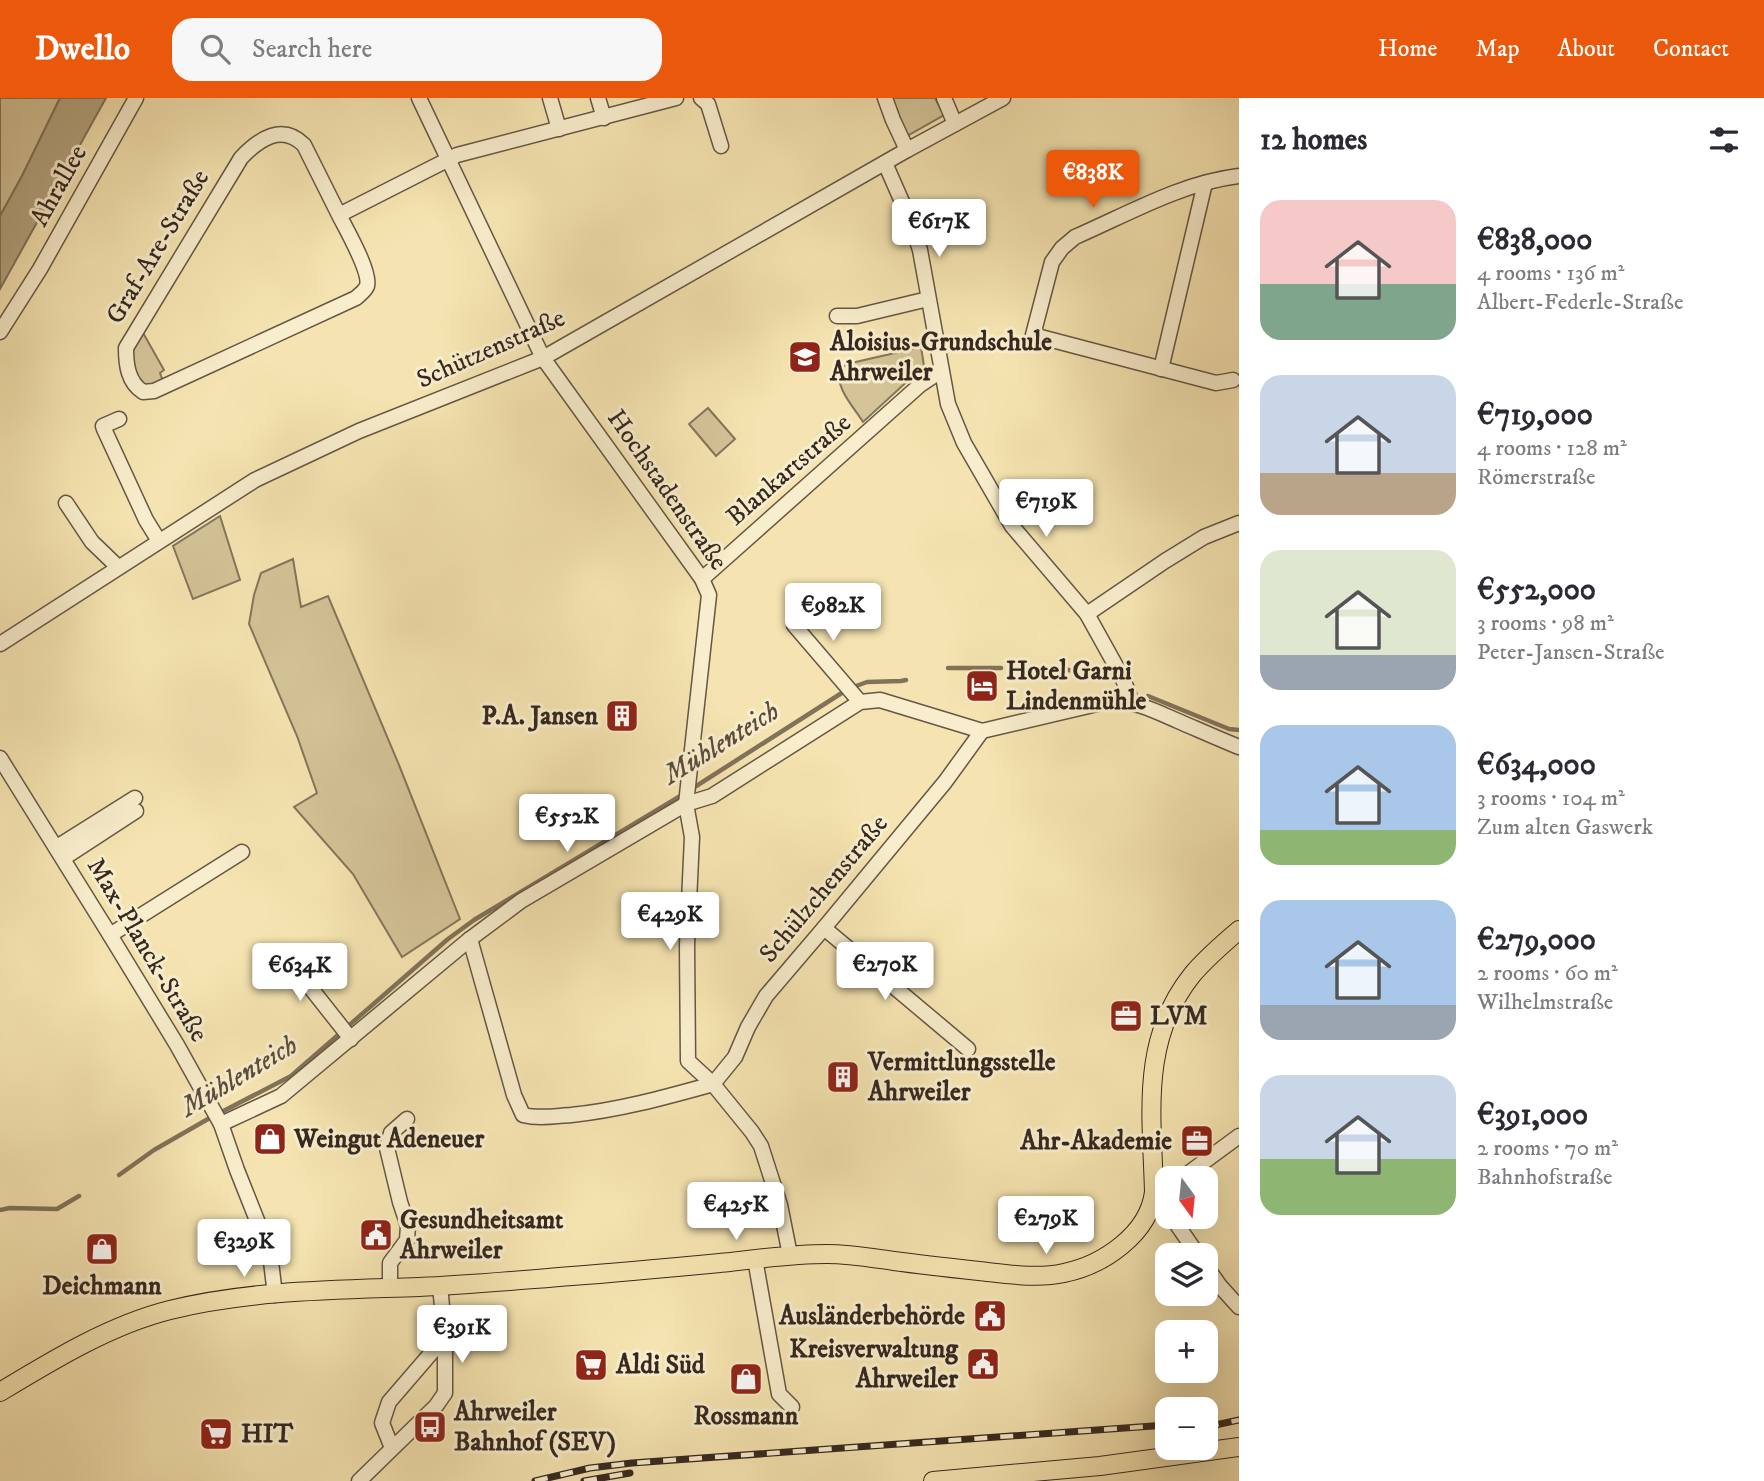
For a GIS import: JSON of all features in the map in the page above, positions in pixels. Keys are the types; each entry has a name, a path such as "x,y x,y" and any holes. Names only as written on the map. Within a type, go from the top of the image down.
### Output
{"main road":[{"path":"1156,1166 1151,1086 1154,1059 1163,1028 1179,994 1192,975 1239,930"},
{"path":"0,1392 76,1349 141,1320 170,1310 206,1303 275,1295 638,1271 790,1255 830,1254 999,1273 1039,1276 1062,1274 1091,1265 1126,1241 1138,1229 1155,1196"},
{"path":"933,1481 1100,1466 1239,1447"}],"street":[{"name":"Ahrallee","path":"0,332 40,269 136,98"},
{"name":"Hochstadenstraße","path":"419,98 543,358 702,579 709,595 687,795 692,837 687,944 688,1060 713,1084 761,1146 780,1205 790,1255"},
{"path":"550,98 559,129"},
{"path":"598,98 604,118"},
{"path":"339,215 457,155 676,98"},
{"path":"701,98 708,104 721,146"},
{"path":"885,98 907,150"},
{"path":"944,98 955,124"},
{"name":"Schützenstraße","path":"0,645 255,480 359,431 543,358 1003,98"},
{"name":"Graf-Are-Straße","path":"281,134 298,139 304,145 339,215 367,273 366,288 362,293 154,390 143,392 136,388 126,363 126,348 241,159 253,145 281,134"},
{"path":"885,163 911,220 920,250 948,404 964,443 1012,526 1087,614 1122,677 1129,694 1129,702"},
{"path":"1233,380 1216,383 1033,335 1052,262 1062,248 1075,237 1178,192 1239,176"},
{"path":"1161,369 1205,183"},
{"path":"837,316 857,316 928,299"},
{"name":"Blankartstraße","path":"702,579 920,385 941,372"},
{"path":"119,419 103,426 146,520 159,541"},
{"path":"66,503 92,542 118,567"},
{"path":"1087,614 1204,537 1239,523"},
{"path":"794,625 852,693 982,731 1110,701 1129,702 1239,747"},
{"path":"218,1118 281,1096 347,1033 521,901 687,795 712,796 846,709 852,693"},
{"name":"Schülzchenstraße","path":"713,1084 735,1057 766,996 945,782 982,731"},
{"name":"Max-Planck-Straße","path":"0,758 177,1045 218,1118 270,1254 275,1295"},
{"path":"60,853 136,805"},
{"path":"110,935 242,852"},
{"path":"824,928 968,1049"},
{"path":"470,939 514,1096 523,1115 535,1118 598,1112 642,1104 713,1084"},
{"path":"287,958 347,1033"},
{"path":"390,1288 390,1263 407,1240 408,1226 387,1148 391,1133 407,1119"},
{"path":"1198,1166 1239,1136"},
{"path":"755,1259 779,1394 792,1407"},
{"path":"1218,1283 1239,1307"},
{"path":"359,1481 436,1406 444,1393 445,1337 440,1286"},
{"path":"392,1448 382,1423 389,1402 445,1337"}],"shaded area":[{"path":"0,98 60,98 0,216"},
{"path":"60,98 106,98 0,289 0,216"},
{"path":"892,98 935,98 944,115 907,136"},
{"path":"142,331 164,370 160,373 163,381 149,387 138,381 130,352"},
{"path":"921,347 924,366 863,422 843,391 839,370 847,364"},
{"path":"708,408 735,439 716,456 689,424"},
{"path":"220,516 240,580 193,599 173,546"},
{"path":"293,559 301,607 328,596 460,919 402,957 353,874 294,807 317,793 297,736 249,624 261,573"}],"waterway":[{"name":"Mühlenteich","path":"948,668 1001,668"},
{"name":"Mühlenteich","path":"1062,669 1114,677"},
{"name":"Mühlenteich","path":"690,790 848,689 867,682 906,680"},
{"name":"Mühlenteich","path":"1148,696 1229,729 1239,730"},
{"name":"Mühlenteich","path":"119,1175 154,1150 291,1076 448,939 474,920 682,795"},
{"name":"Mühlenteich","path":"0,1210 57,1209 79,1196"}],"railway":[{"path":"1218,1424 1239,1420"},
{"path":"535,1481 590,1468 632,1463 1155,1426"},
{"path":"584,1481 630,1473"}],"place":[{"name":"Aloisius-Grundschule Ahrweiler","path":"805,357"},
{"name":"Hotel Garni Lindenmühle","path":"982,686"},
{"name":"P.A. Jansen","path":"622,716"},
{"name":"LVM","path":"1126,1016"},
{"name":"Vermittlungsstelle Ahrweiler","path":"843,1077"},
{"name":"Weingut Adeneuer","path":"270,1139"},
{"name":"Ahr-Akademie","path":"1197,1141"},
{"name":"Gesundheitsamt Ahrweiler","path":"376,1235"},
{"name":"Deichmann","path":"102,1249"},
{"name":"Ausländerbehörde","path":"990,1316"},
{"name":"Kreisverwaltung Ahrweiler","path":"983,1364"},
{"name":"Aldi Süd","path":"591,1365"},
{"name":"Rossmann","path":"746,1379"},
{"name":"Ahrweiler Bahnhof (SEV)","path":"430,1427"},
{"name":"HIT","path":"216,1434"}]}
